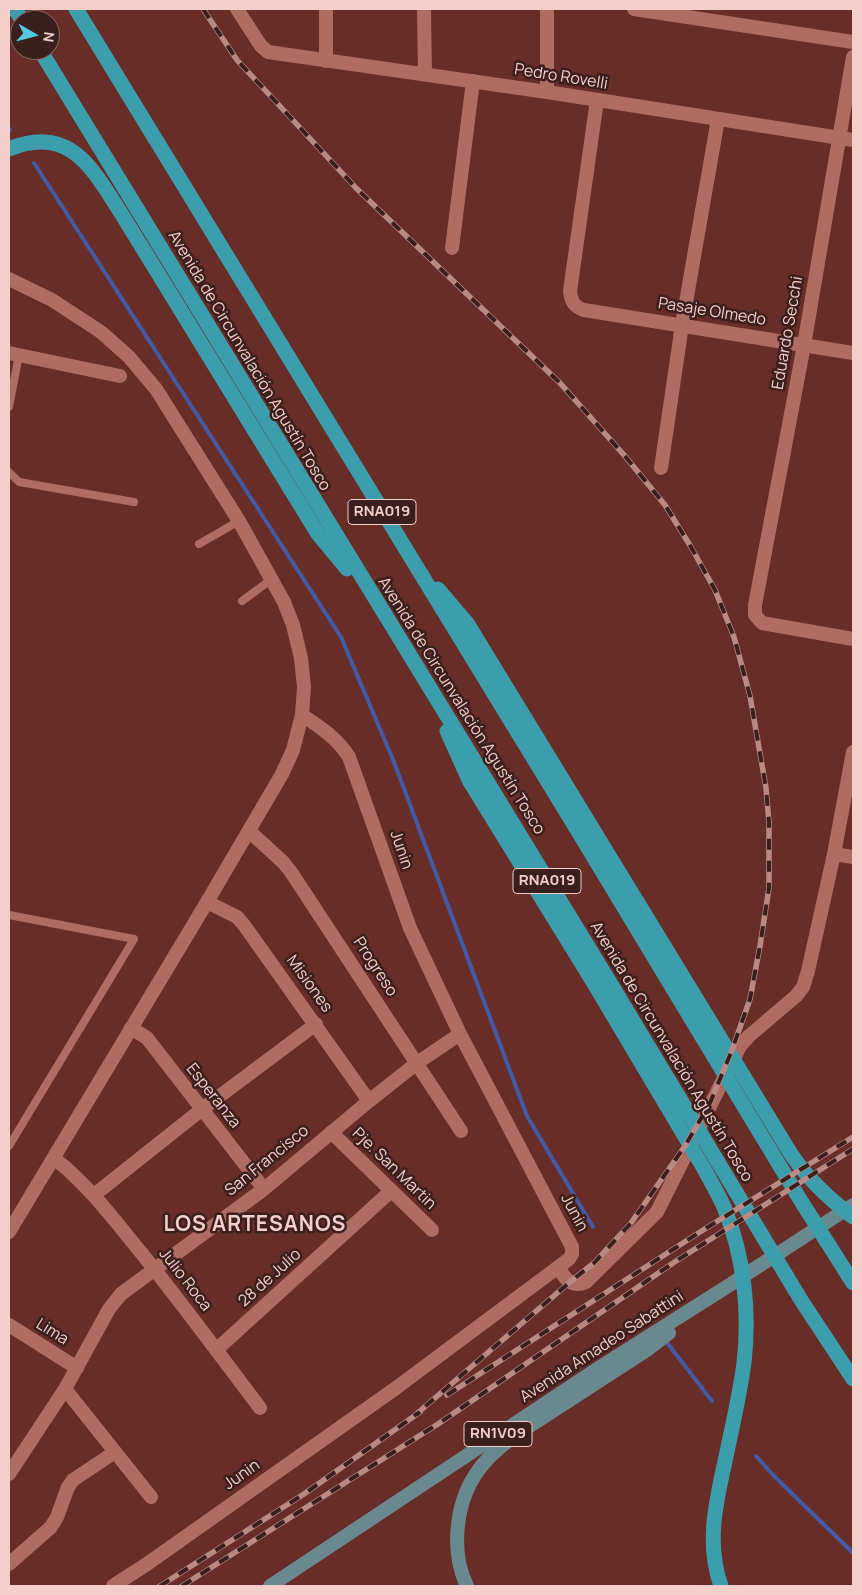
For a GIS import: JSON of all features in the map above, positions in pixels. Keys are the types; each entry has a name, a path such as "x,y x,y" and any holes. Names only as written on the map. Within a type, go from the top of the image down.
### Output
{"highway":[{"name":"RNA019","path":"76,9 405,549 467,623 695,1010"},
{"name":"Avenida de Circunvalación Agustín Tosco","path":"46,60 418,669 670,1097 853,1379"},
{"path":"9,149 31,141 44,142 70,149 86,162 121,213 318,534 385,615"},
{"path":"695,1010 798,1165 836,1204 853,1216"},
{"path":"695,1010 801,1201 850,1278"},
{"path":"670,1097 729,1221 744,1284 746,1342 713,1528 715,1562 721,1586"}],"main road":[{"name":"Avenida Amadeo Sabattini","path":"270,1586 597,1369 853,1204"},
{"path":"759,1266 853,1216"},
{"path":"467,1586 460,1566 458,1548 460,1516 468,1486 486,1460 498,1448 521,1432 647,1350 728,1286"}],"street":[{"name":"Pedro Rovelli","path":"237,9 264,50 268,52 547,92 847,139"},
{"path":"326,9 326,61"},
{"path":"424,9 425,74"},
{"path":"547,9 547,92"},
{"path":"634,9 853,42"},
{"name":"Eduardo Secchi","path":"853,57 847,139 804,345 755,605 755,615 762,624 853,639"},
{"path":"452,248 473,81"},
{"name":"Pasaje Olmedo","path":"597,100 570,291 570,298 573,304 584,310 853,353"},
{"path":"661,468 682,325 718,119"},
{"path":"9,279 52,300 101,332 129,358 156,389 239,521 284,602 293,625 301,658 304,687 302,715 293,750 282,774 9,1232"},
{"path":"14,354 120,376"},
{"name":"Junin","path":"113,1586 396,1388 569,1259 572,1254 572,1247 460,1034 410,928 349,757 330,734 302,715"},
{"path":"559,1266 562,1275 570,1282 577,1284 586,1282 657,1212 740,1046 796,996 802,987 808,971 834,854 853,752"},
{"name":"Progreso","path":"248,831 283,862 291,872 461,1131"},
{"path":"834,854 853,857"},
{"name":"Misiones","path":"207,902 237,917 244,925 369,1100"},
{"path":"94,1195 201,1110 316,1024"},
{"name":"Esperanza","path":"131,1028 147,1038 264,1189"},
{"name":"San Francisco","path":"9,1474 65,1389 110,1309 121,1294 264,1189 369,1100 417,1063 460,1034"},
{"name":"Pje. San Martin","path":"331,1132 432,1230"},
{"name":"Julio Roca","path":"54,1158 94,1195 154,1268 260,1408"},
{"name":"28 de Julio","path":"216,1350 391,1191"},
{"name":"Lima","path":"9,1325 77,1368"},
{"path":"65,1389 151,1497"},
{"path":"9,1564 51,1527 73,1480 115,1452"}],"lane":[{"path":"9,408 14,354"},
{"path":"9,472 19,482 134,502"},
{"path":"199,544 239,521"},
{"path":"242,601 272,579"},
{"path":"9,915 134,939 9,1146"}],"waterway":[{"path":"34,163 341,637 394,762 527,1116 593,1227"},
{"path":"665,1340 712,1401"},
{"path":"756,1456 853,1553"}],"railway":[{"path":"203,9 237,60 356,188 560,383 624,455 665,505 715,590 734,637 750,696 766,788 769,823 769,888 760,946 750,999 732,1050 710,1103 685,1146 631,1223 594,1263 414,1416"},
{"path":"447,1395 700,1232 853,1137"},
{"path":"182,1586 438,1424 676,1261 853,1149"},
{"path":"160,1586 304,1494 420,1412"}],"district":[{"name":"LOS ARTESANOS","path":"255,1225"}]}
